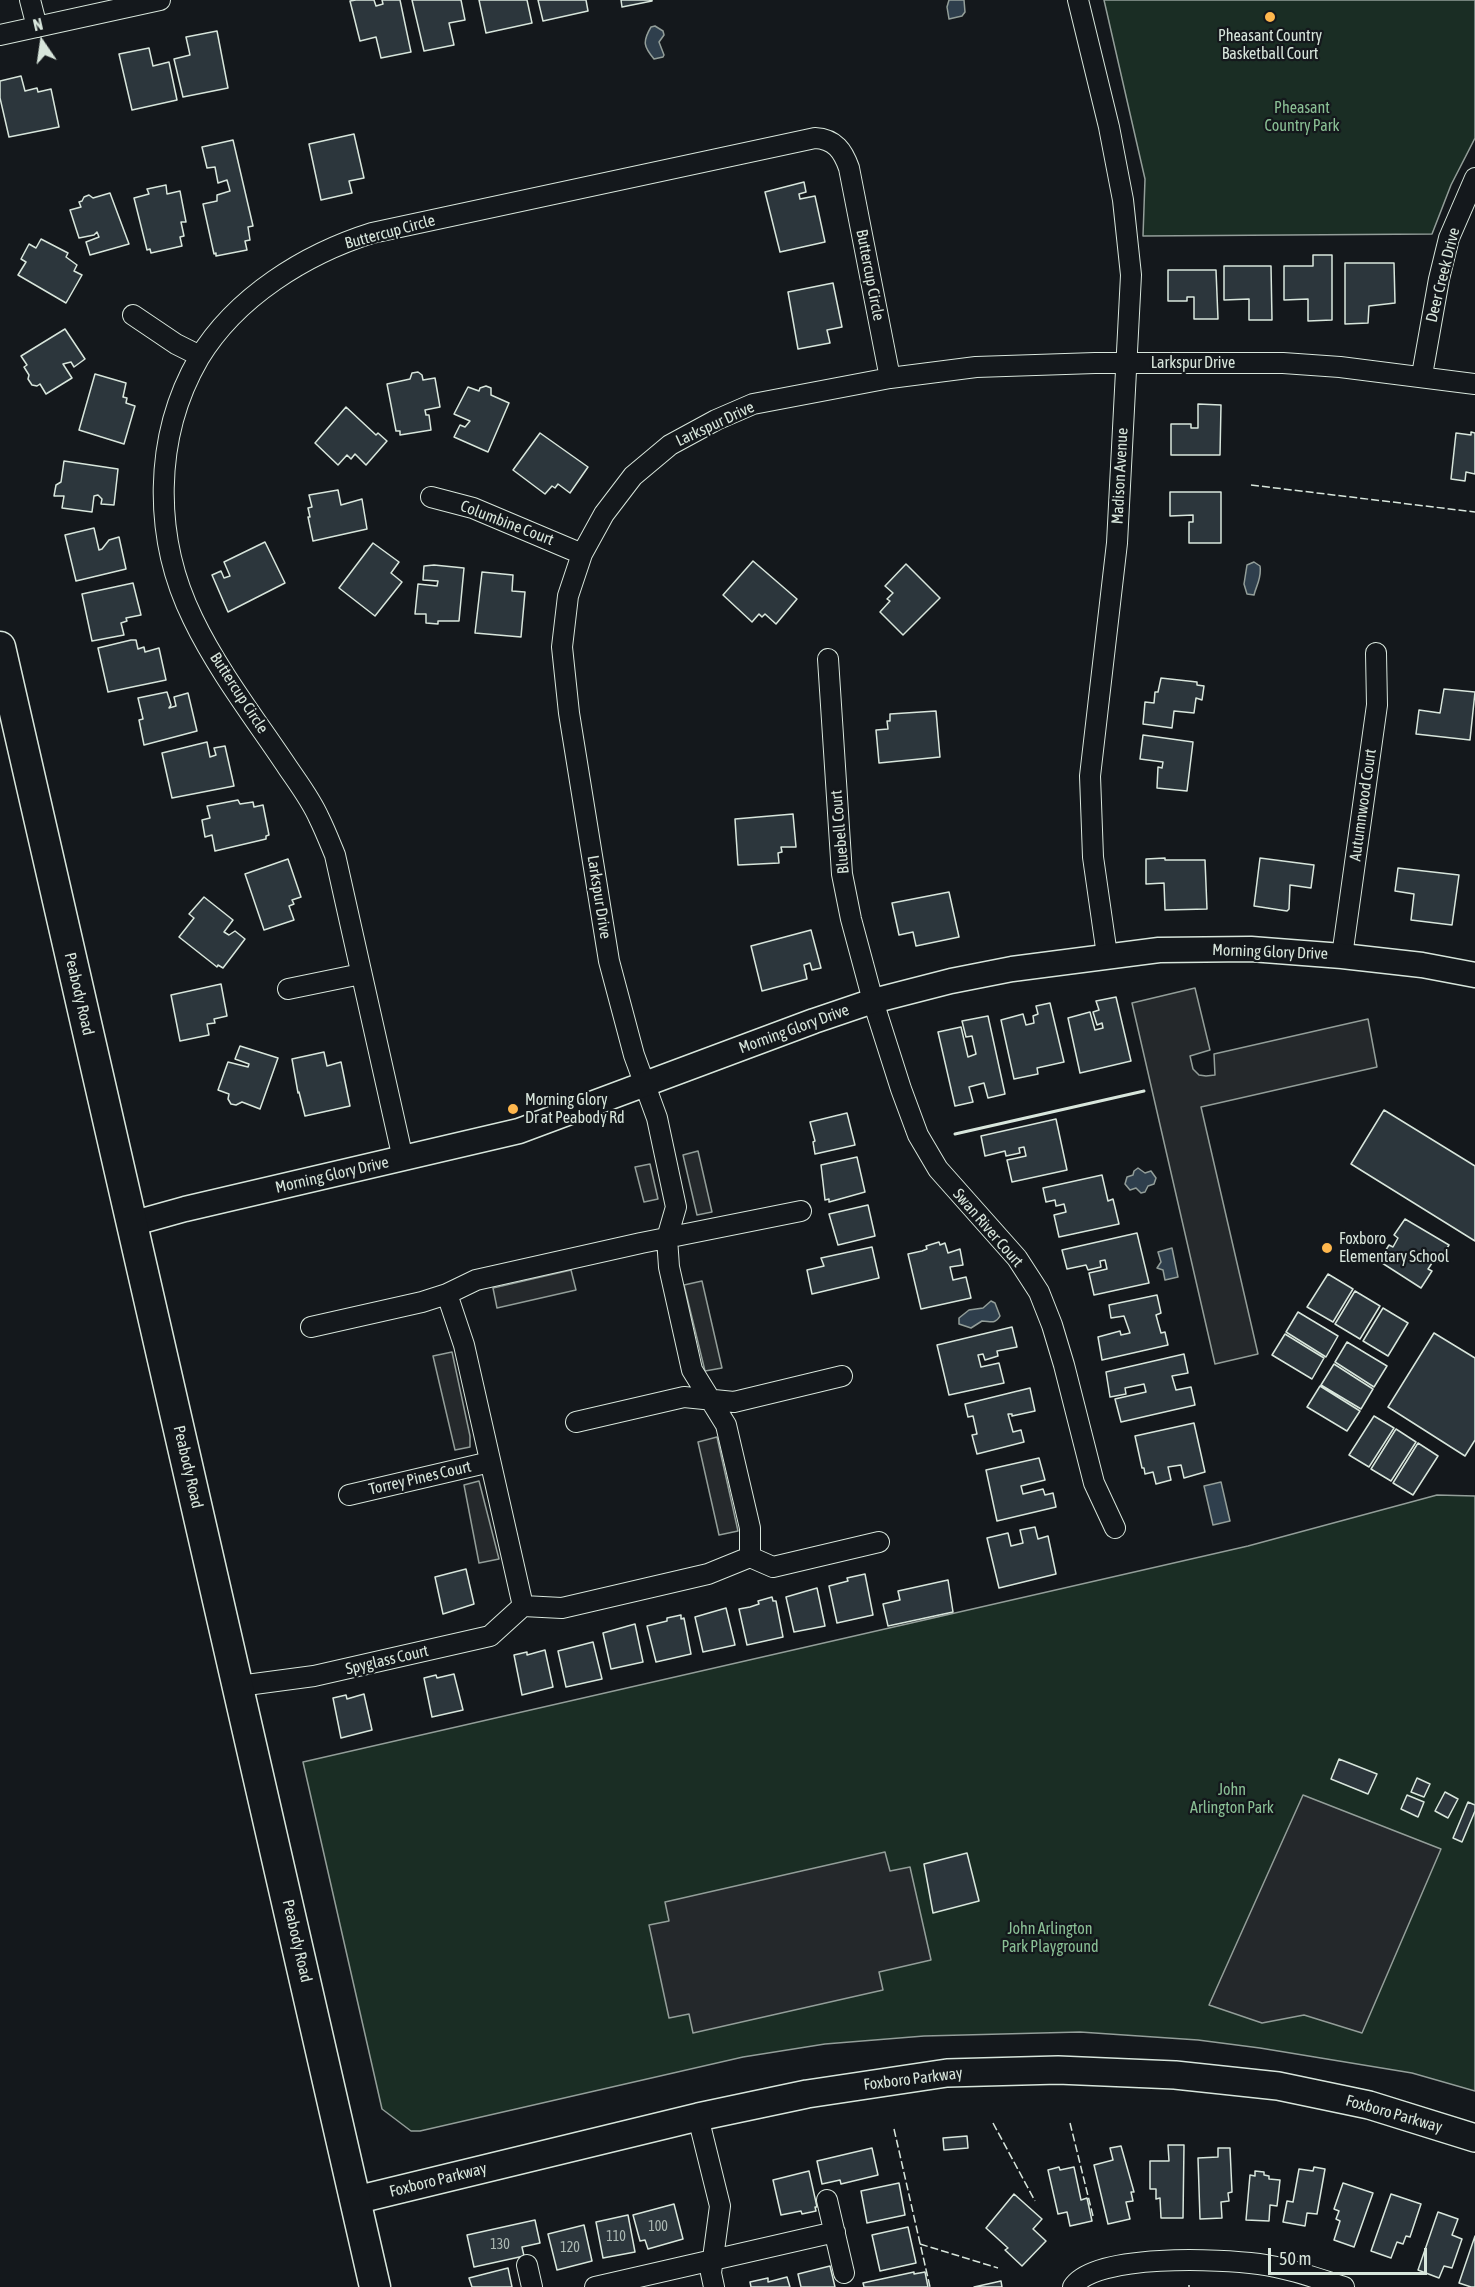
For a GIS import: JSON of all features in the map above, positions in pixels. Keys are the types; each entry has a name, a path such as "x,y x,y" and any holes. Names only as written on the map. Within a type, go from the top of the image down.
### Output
{"main road":[{"name":"Peabody Road","path":"0,648 375,2287"},
{"name":"Foxboro Parkway","path":"356,2200 698,2117 807,2094 946,2073 1058,2070 1175,2075 1278,2086 1369,2105 1475,2138"}],"street":[{"path":"30,0 37,27"},
{"path":"0,35 160,0"},
{"name":"Madison Avenue","path":"1078,0 1124,200 1131,275 1117,543 1090,776 1093,857 1107,955"},
{"name":"Buttercup Circle","path":"403,1159 335,855 319,817 193,620 171,562 165,527 163,490 166,451 187,382 200,356 247,302 273,281 302,262 372,233 824,138 838,147 849,168 890,378"},
{"name":"Deer Creek Drive","path":"1422,375 1438,279 1449,238 1475,178"},
{"path":"133,315 176,344 200,356"},
{"name":"Larkspur Drive","path":"667,1238 676,1207 657,1118 634,1055 609,961 568,702 562,647 568,596 582,554 604,514 633,476 670,446 716,420 753,405 890,378 976,367 1127,363 1283,363 1340,366 1422,375 1475,384"},
{"name":"Columbine Court","path":"431,497 472,507 582,554"},
{"name":"Autumnwood Court","path":"1342,956 1377,705 1376,653"},
{"name":"Bluebell Court","path":"828,659 842,874 851,919 873,1001"},
{"name":"Morning Glory Drive","path":"131,1224 185,1209 519,1131 873,1001 951,981 1012,969 1159,950 1251,949 1422,965 1475,975"},
{"path":"288,989 361,974"},
{"name":"Swan River Court","path":"873,1001 918,1135 938,1169 1017,1258 1039,1292 1064,1365 1094,1483 1114,1528"},
{"path":"310,1327 447,1294 476,1280 801,1211"},
{"path":"667,1238 669,1267 692,1370 726,1425 750,1528 750,1557"},
{"path":"447,1294 464,1345 523,1606 561,1608 708,1574 750,1557 773,1567 879,1542"},
{"path":"576,1422 684,1397 734,1402 842,1376"},
{"name":"Torrey Pines Court","path":"349,1495 490,1462"},
{"name":"Spyglass Court","path":"239,1686 314,1676 490,1636 523,1606"},
{"path":"698,2117 720,2206 711,2273 714,2287"},
{"path":"827,2200 844,2273"},
{"path":"595,2287 835,2232"},
{"path":"1073,2287 1083,2276 1100,2269 1148,2261 1211,2260 1260,2264 1344,2287"},
{"path":"527,2265 532,2287"}],"green space":[{"name":"Pheasant Country Park","path":"1104,0 1475,0 1475,138 1451,185 1432,234 1143,236 1145,179"},
{"name":"John Arlington Park","path":"1437,1495 1475,1496 1475,2091 1412,2073 1260,2048 1198,2040 1080,2032 924,2036 825,2044 743,2057 420,2131 411,2131 382,2109 303,1762 1248,1546"}],"shaded area":[{"path":"1195,988 1210,1050 1190,1056 1193,1069 1199,1075 1215,1075 1214,1054 1368,1019 1377,1067 1201,1107 1258,1354 1215,1364 1132,1003"},
{"path":"698,1151 712,1212 697,1215 683,1155"},
{"path":"650,1164 658,1199 644,1202 635,1167"},
{"path":"571,1270 576,1290 497,1308 493,1288"},
{"path":"702,1281 722,1368 705,1371 684,1285"},
{"path":"452,1352 470,1436 470,1447 455,1450 433,1356"},
{"path":"717,1437 738,1531 719,1535 698,1442"},
{"path":"479,1481 499,1559 479,1563 464,1485"},
{"path":"1303,1795 1441,1849 1362,2033 1304,2015 1262,2023 1209,2005"},
{"path":"885,1852 890,1871 910,1867 931,1960 879,1972 883,1990 693,2033 689,2014 669,2018 649,1925 669,1921 665,1902"}],"water":[{"path":"949,0 964,0 965,12 962,16 949,19 947,7"},
{"path":"655,26 663,31 664,35 659,42 664,55 654,59 646,48 645,41 651,27"},
{"path":"1254,562 1260,566 1260,578 1254,595 1247,594 1244,584 1247,565"},
{"path":"1138,1168 1145,1173 1151,1171 1156,1178 1154,1184 1141,1193 1136,1188 1130,1190 1125,1184 1127,1177 1133,1175"},
{"path":"1172,1248 1178,1277 1165,1280 1163,1270 1157,1268 1161,1262 1158,1252"},
{"path":"991,1301 995,1303 1000,1316 996,1321 982,1321 971,1328 959,1324 959,1318 969,1310 983,1308"},
{"path":"1221,1482 1230,1521 1213,1525 1204,1486"}],"building":[{"path":"374,0 376,6 383,4 382,0 400,0 411,52 381,58 376,37 360,41 350,1"},
{"path":"412,0 461,0 465,20 449,23 454,45 424,51"},
{"path":"479,0 527,0 532,23 486,33"},
{"path":"538,0 586,0 588,11 543,21"},
{"path":"621,0 652,0 652,1 622,7"},
{"path":"217,31 228,88 183,97 174,59 190,55 186,37"},
{"path":"149,48 153,66 169,62 177,100 132,110 119,54"},
{"path":"21,76 25,91 37,88 38,92 51,89 59,127 9,137 0,98 0,81"},
{"path":"354,134 364,178 349,181 352,193 321,200 309,144"},
{"path":"233,140 253,226 248,227 250,240 245,241 247,250 216,256 203,204 217,201 217,195 230,191 227,180 218,183 215,167 207,168 202,147"},
{"path":"804,182 806,192 799,194 800,199 815,196 825,242 780,252 765,192"},
{"path":"166,185 167,194 180,191 186,222 181,222 184,236 180,237 182,246 151,253 150,249 147,250 134,198 149,194 147,189"},
{"path":"110,193 129,244 90,255 86,242 99,237 97,232 94,235 79,238 70,210 81,207 79,202 84,197 89,195 93,198"},
{"path":"41,239 68,253 66,257 77,265 74,271 82,275 66,303 18,275 26,262 21,259 29,244 36,248"},
{"path":"1313,255 1332,255 1332,320 1308,321 1308,299 1284,300 1284,266 1313,266"},
{"path":"1345,263 1394,263 1395,303 1369,306 1368,323 1345,324"},
{"path":"1224,266 1271,266 1272,320 1249,320 1249,299 1224,300"},
{"path":"1168,270 1216,270 1218,319 1194,319 1194,297 1187,297 1187,301 1168,301"},
{"path":"833,283 842,327 827,330 830,343 798,349 788,292"},
{"path":"65,329 85,359 74,367 71,362 63,364 72,378 46,394 40,384 32,385 28,379 29,375 24,367 27,365 21,356"},
{"path":"418,372 422,375 423,380 435,378 440,407 425,410 426,415 429,415 431,430 400,435 400,431 396,431 387,384 410,379 412,373"},
{"path":"95,374 126,383 123,397 127,398 126,403 135,406 124,444 79,430"},
{"path":"486,386 491,388 491,395 509,403 488,452 454,437 460,425 465,427 470,421 454,414 468,387 479,391 480,388"},
{"path":"1198,404 1221,405 1220,455 1171,455 1171,424 1191,424 1191,428 1198,428"},
{"path":"346,407 376,435 378,433 387,441 366,465 355,454 351,459 347,455 338,465 315,443"},
{"path":"1471,432 1475,433 1475,474 1466,472 1465,481 1451,479 1456,433 1471,435"},
{"path":"540,433 588,467 570,493 558,484 555,488 552,486 545,494 513,470"},
{"path":"64,461 118,469 114,505 101,504 102,499 98,495 94,496 92,512 62,508 64,496 54,496 56,485 61,482"},
{"path":"338,490 341,505 362,499 367,529 313,541 308,517 310,517 308,508 312,507 309,495"},
{"path":"1170,492 1221,492 1221,543 1189,543 1189,522 1193,522 1193,515 1170,516"},
{"path":"94,528 99,550 109,540 119,537 126,569 76,581 65,535"},
{"path":"265,542 285,583 228,612 212,575 221,571 224,578 230,576 224,562"},
{"path":"373,543 399,562 391,573 402,582 375,616 339,588"},
{"path":"753,561 797,599 776,624 765,614 762,617 759,614 752,622 723,595"},
{"path":"906,564 940,598 903,635 880,612 890,601 887,599 893,593 885,586"},
{"path":"424,566 464,568 459,621 426,623 426,614 415,614 418,584 437,586 438,581 423,580"},
{"path":"482,572 513,575 512,591 525,592 521,637 475,633"},
{"path":"133,583 141,615 126,618 127,621 121,623 124,635 92,641 82,594"},
{"path":"136,640 138,649 144,647 145,652 159,648 166,680 108,692 98,648"},
{"path":"1161,678 1197,682 1197,685 1204,686 1202,700 1196,698 1194,713 1174,711 1172,728 1143,724 1145,702 1154,703 1155,692 1158,692"},
{"path":"1444,689 1475,692 1470,740 1416,734 1419,710 1440,713"},
{"path":"167,692 171,705 169,708 176,706 174,697 188,693 197,731 144,745 139,720 143,719 138,698"},
{"path":"936,711 940,757 879,763 876,730 888,729 887,721 890,721 890,714"},
{"path":"1143,735 1193,742 1187,791 1157,788 1158,767 1162,768 1163,762 1140,759"},
{"path":"207,742 210,757 216,755 214,748 225,746 234,786 172,798 162,753"},
{"path":"238,800 240,804 253,802 254,807 263,805 269,835 266,839 215,851 212,835 205,837 202,820 210,818 207,806"},
{"path":"793,814 796,847 781,847 782,852 778,853 779,863 738,865 735,819"},
{"path":"1165,858 1165,860 1205,860 1207,909 1165,910 1164,883 1146,884 1146,859"},
{"path":"1260,858 1314,865 1311,888 1290,885 1287,911 1254,906"},
{"path":"288,859 301,897 292,900 294,904 289,906 294,920 264,930 245,874"},
{"path":"1398,868 1459,875 1452,925 1411,920 1414,894 1395,891"},
{"path":"949,892 959,937 916,946 913,932 899,935 892,903"},
{"path":"204,897 233,920 224,932 229,935 235,931 245,939 223,968 218,965 217,967 179,937 194,918 189,914"},
{"path":"811,930 821,968 812,970 810,963 804,965 807,979 762,991 751,946"},
{"path":"221,984 227,1016 214,1019 215,1023 207,1024 209,1035 180,1041 171,995"},
{"path":"1116,997 1131,1061 1080,1073 1068,1018 1090,1012 1095,1030 1103,1028 1102,1023 1097,1025 1093,1012 1099,1010 1096,1001"},
{"path":"1050,1003 1064,1062 1037,1068 1038,1074 1014,1079 1001,1020 1023,1014 1026,1025 1034,1023 1033,1016 1038,1014 1036,1006"},
{"path":"988,1016 1005,1094 988,1098 984,1083 969,1087 973,1102 955,1106 938,1032 961,1027 968,1057 976,1054 972,1036 966,1037 962,1021"},
{"path":"240,1046 278,1058 260,1109 242,1102 236,1105 231,1104 228,1099 229,1094 218,1090 228,1062 248,1067 249,1064 235,1059"},
{"path":"324,1052 327,1066 341,1062 350,1106 305,1116 292,1059"},
{"path":"1384,1110 1475,1166 1475,1241 1351,1164"},
{"path":"847,1113 855,1145 815,1154 813,1142 815,1141 810,1122"},
{"path":"1056,1119 1067,1170 1012,1182 1007,1160 1026,1156 1024,1147 1019,1148 1020,1153 1006,1156 1005,1151 985,1156 981,1136"},
{"path":"857,1157 865,1192 829,1202 829,1199 825,1200 821,1165"},
{"path":"1102,1175 1108,1201 1113,1199 1119,1224 1059,1237 1054,1215 1066,1212 1064,1204 1056,1206 1055,1200 1046,1202 1043,1188"},
{"path":"868,1205 875,1236 838,1245 829,1214"},
{"path":"1405,1219 1449,1245 1438,1262 1434,1260 1428,1269 1432,1271 1421,1288 1379,1261 1389,1245 1393,1247 1398,1238 1394,1235"},
{"path":"1137,1233 1149,1283 1094,1295 1089,1273 1107,1269 1105,1260 1100,1261 1101,1267 1088,1270 1086,1265 1067,1269 1062,1250"},
{"path":"939,1242 940,1245 945,1243 948,1253 960,1249 963,1265 950,1267 953,1280 966,1277 971,1298 921,1309 908,1254 922,1251 927,1249 926,1246"},
{"path":"872,1247 879,1278 812,1294 807,1270 824,1266 821,1258"},
{"path":"1328,1274 1353,1289 1333,1322 1307,1307"},
{"path":"1355,1291 1380,1306 1360,1339 1335,1324"},
{"path":"1157,1295 1161,1313 1156,1315 1161,1333 1165,1332 1168,1345 1102,1360 1098,1337 1120,1331 1121,1335 1130,1333 1124,1316 1111,1318 1109,1305"},
{"path":"1383,1308 1408,1323 1388,1356 1363,1341"},
{"path":"1298,1312 1338,1336 1326,1357 1286,1332"},
{"path":"1012,1327 1017,1347 997,1351 998,1356 985,1360 983,1354 978,1355 981,1367 999,1363 1004,1383 949,1395 937,1345"},
{"path":"1434,1333 1475,1358 1475,1440 1465,1456 1388,1407"},
{"path":"1285,1334 1324,1358 1312,1379 1272,1355"},
{"path":"1347,1342 1387,1366 1374,1387 1335,1362"},
{"path":"1184,1354 1188,1373 1172,1376 1176,1390 1191,1387 1195,1405 1121,1422 1115,1399 1146,1392 1144,1384 1125,1388 1126,1394 1110,1397 1106,1372"},
{"path":"1334,1364 1373,1389 1361,1409 1321,1385"},
{"path":"1320,1386 1360,1411 1347,1431 1307,1407"},
{"path":"1030,1388 1035,1411 1012,1416 1008,1414 1013,1432 1021,1430 1024,1442 977,1454 972,1435 977,1434 973,1416 968,1417 965,1404"},
{"path":"1374,1416 1394,1428 1369,1467 1349,1455"},
{"path":"1194,1423 1205,1472 1184,1478 1181,1465 1168,1467 1171,1480 1156,1484 1153,1472 1145,1474 1142,1468 1135,1436"},
{"path":"1396,1429 1416,1442 1391,1481 1371,1469"},
{"path":"1418,1443 1438,1456 1413,1495 1393,1483"},
{"path":"1039,1458 1045,1480 1021,1486 1023,1494 1043,1489 1045,1495 1053,1493 1056,1507 997,1521 986,1470"},
{"path":"1035,1527 1038,1539 1048,1536 1056,1574 999,1588 987,1538 1008,1533 1011,1546 1023,1543 1020,1530"},
{"path":"466,1569 474,1604 443,1614 435,1577"},
{"path":"865,1574 873,1615 837,1623 829,1586 848,1581 847,1578"},
{"path":"948,1580 953,1612 888,1626 883,1604 900,1600 898,1591"},
{"path":"817,1588 825,1626 794,1632 786,1597"},
{"path":"772,1597 773,1601 776,1601 783,1637 747,1645 739,1609 759,1604 758,1601"},
{"path":"726,1608 735,1645 703,1652 695,1617"},
{"path":"681,1615 681,1619 684,1618 691,1654 656,1662 647,1626"},
{"path":"635,1624 643,1662 611,1669 603,1633"},
{"path":"593,1642 602,1679 566,1687 558,1651"},
{"path":"545,1650 553,1687 522,1695 514,1655 527,1652 527,1655"},
{"path":"454,1674 463,1710 432,1717 424,1678"},
{"path":"364,1694 372,1730 341,1738 333,1698 346,1695 347,1699"},
{"path":"1339,1759 1377,1774 1368,1794 1331,1779"},
{"path":"1417,1778 1430,1784 1424,1797 1411,1792"},
{"path":"1445,1792 1458,1799 1448,1818 1435,1811"},
{"path":"1407,1795 1424,1802 1418,1817 1401,1809"},
{"path":"1468,1802 1475,1805 1475,1811 1462,1842 1453,1838"},
{"path":"967,1853 979,1901 933,1913 924,1864"},
{"path":"967,2136 968,2148 944,2150 943,2138"},
{"path":"1168,2145 1184,2145 1183,2218 1161,2218 1160,2198 1156,2199 1156,2189 1150,2189 1150,2161 1169,2161"},
{"path":"1121,2146 1134,2192 1131,2192 1133,2201 1126,2202 1130,2219 1108,2224 1094,2165 1113,2160 1110,2148"},
{"path":"872,2148 878,2175 841,2184 840,2180 822,2184 817,2161"},
{"path":"1218,2148 1230,2148 1232,2192 1228,2193 1229,2201 1221,2202 1222,2218 1200,2219 1198,2158 1218,2157"},
{"path":"1059,2167 1060,2170 1074,2167 1081,2200 1087,2198 1092,2221 1070,2226 1067,2212 1058,2214 1048,2170"},
{"path":"1314,2167 1325,2169 1317,2214 1307,2213 1305,2226 1283,2222 1287,2201 1293,2202 1299,2169 1313,2171"},
{"path":"809,2171 816,2211 781,2215 773,2180"},
{"path":"1255,2171 1264,2172 1269,2179 1280,2180 1277,2206 1270,2205 1269,2221 1246,2220 1250,2175 1255,2176"},
{"path":"899,2183 905,2215 867,2223 861,2191"},
{"path":"1343,2183 1373,2193 1354,2247 1334,2240 1340,2221 1336,2219 1339,2211 1334,2209"},
{"path":"1014,2194 1042,2219 1033,2229 1046,2241 1022,2266 1005,2250 1008,2248 986,2228"},
{"path":"1391,2194 1421,2204 1410,2237 1406,2236 1403,2244 1397,2242 1391,2258 1371,2251"},
{"path":"674,2204 683,2239 648,2249 645,2240 640,2241 633,2215"},
{"path":"1438,2212 1458,2219 1452,2235 1462,2239 1452,2268 1444,2266 1439,2278 1418,2270"},
{"path":"628,2215 635,2252 603,2258 596,2222"},
{"path":"535,2220 540,2243 522,2247 524,2256 474,2267 467,2235"},
{"path":"584,2225 592,2261 557,2270 548,2234"},
{"path":"908,2227 916,2263 880,2271 872,2235"},
{"path":"1475,2236 1475,2287 1471,2287 1459,2283"},
{"path":"830,2266 835,2287 801,2287 798,2274"},
{"path":"508,2268 512,2287 472,2287 469,2278"},
{"path":"914,2272 914,2274 925,2272 928,2287 864,2287 863,2283"},
{"path":"787,2277 790,2287 751,2287 750,2282 768,2278 768,2282"},
{"path":"1001,2281 1002,2287 974,2287"}],"fence":[{"path":"1251,485 1475,512"},
{"path":"993,2123 1035,2201"},
{"path":"1070,2123 1093,2216"},
{"path":"894,2129 930,2287"},
{"path":"920,2244 998,2268"}],"wall":[{"path":"955,1134 1144,1091"}],"place":[{"name":"Pheasant Country Basketball Court","path":"1270,17"},
{"name":"Morning Glory Dr at Peabody Rd","path":"513,1109"},
{"name":"Foxboro Elementary School","path":"1327,1248"}],"park label":[{"name":"John Arlington Park Playground","path":"1050,1938"}]}
